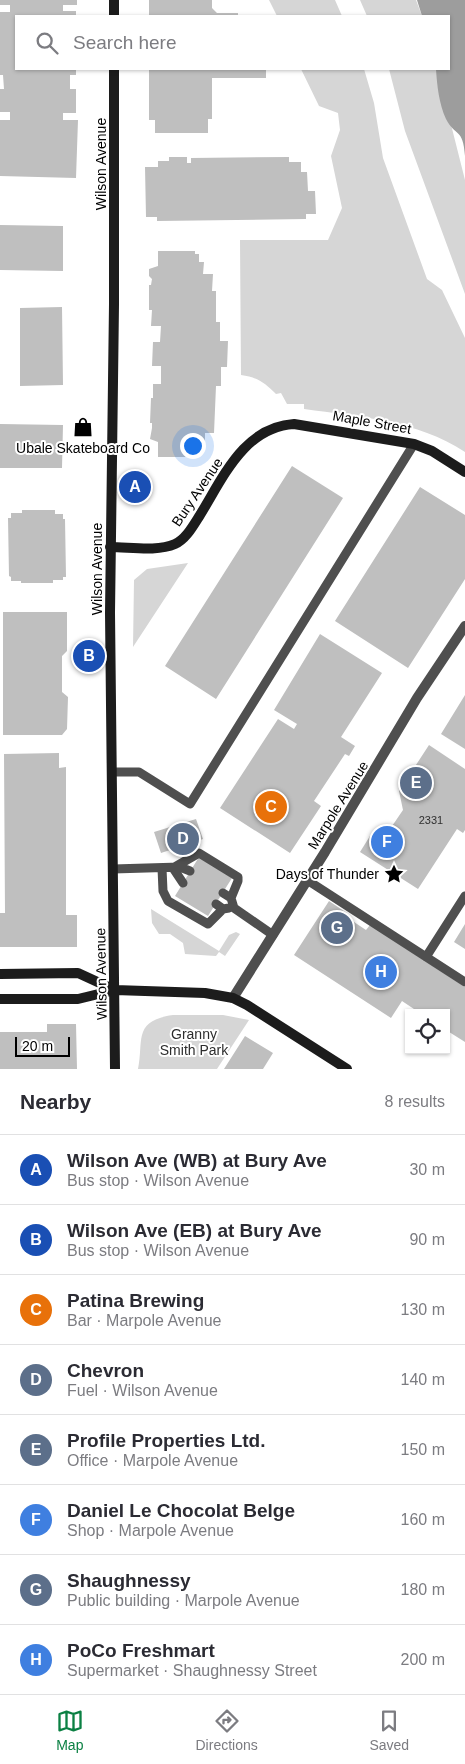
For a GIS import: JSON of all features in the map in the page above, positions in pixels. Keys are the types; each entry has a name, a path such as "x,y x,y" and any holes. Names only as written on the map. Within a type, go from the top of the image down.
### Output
{"street":[{"path":"114,0 114,15"},
{"name":"Wilson Avenue","path":"114,70 114,304 110,547 115,1069"},
{"name":"Maple Street","path":"267,429 294,424 414,444 432,451 465,472"},
{"name":"Bury Avenue","path":"110,547 164,547 176,544 185,537 242,450 267,429"},
{"name":"Marpole Avenue","path":"233,998 417,698 465,626"},
{"path":"0,974 78,973 115,990"},
{"path":"0,999 78,999 115,990 195,992 233,998 256,1010 347,1069"}],"lane":[{"path":"112,772 139,772 190,804 414,444"},
{"path":"173,868 194,854 204,855 238,877 231,898"},
{"path":"162,868 163,890 171,904 208,924 219,907 234,908 273,934"},
{"path":"173,868 183,883"},
{"path":"113,869 184,868 190,872"},
{"path":"307,880 465,982"},
{"path":"223,892 231,898 234,908"},
{"path":"426,957 465,896"}],"green space":[{"path":"269,0 335,0 342,15 276,15"},
{"path":"360,0 416,0 422,15 367,15"},
{"path":"301,70 364,70 374,103 383,158 427,279 442,290 465,338 465,452 446,441 408,426 304,409 304,404 287,404 281,393 276,394 260,381 241,375 240,240 328,240 342,208 331,156 340,130 338,113 319,106"},
{"path":"389,70 437,70 465,180 465,294 405,131"},
{"path":"188,563 133,647 134,580 147,569"},
{"path":"151,909 219,951 229,935 236,932 240,934 225,956 219,952 216,956 185,954 183,943 170,934 159,934 152,923"},
{"name":"Granny Smith Park","path":"173,1015 223,1015 249,1020 217,1069 138,1069 142,1034 145,1027 160,1018"}],"shaded area":[{"path":"417,0 465,0 465,156 460,136 446,119 440,101 437,81 436,70 450,70 450,15 422,15"}],"building":[{"path":"0,0 77,0 77,5 63,5 63,11 76,11 76,15 15,15 15,70 76,70 76,75 70,75 70,89 76,89 76,113 63,113 63,120 78,120 76,178 0,176 0,120 10,120 10,112 0,112 0,89 4,89 3,75 0,75 0,12 10,12 10,5 0,5"},
{"path":"149,0 212,0 212,8 217,13 238,13 238,15 149,15"},
{"path":"149,70 266,70 266,78 212,78 212,119 208,119 208,133 155,133 155,120 149,120"},
{"path":"169,157 187,157 187,163 191,163 191,158 289,157 289,162 301,162 301,172 307,172 308,191 315,191 316,214 306,214 306,219 157,221 157,217 146,217 145,167 158,167 158,161 169,161"},
{"path":"0,225 63,226 63,271 0,270"},
{"path":"158,251 195,251 195,254 199,254 199,262 204,262 203,274 213,274 212,291 216,291 216,322 220,322 220,341 228,341 227,367 221,367 221,386 216,386 214,433 205,433 205,446 200,446 200,453 197,453 197,457 158,457 158,442 150,439 153,384 161,384 161,366 152,366 153,342 160,342 161,326 151,326 152,310 149,310 149,285 151,285 152,279 149,276 149,269 158,266"},
{"path":"62,307 63,385 20,386 20,308"},
{"path":"0,424 63,425 62,468 0,468"},
{"path":"292,466 343,498 216,699 165,666"},
{"path":"420,487 465,515 465,579 408,668 335,621"},
{"path":"22,510 55,510 55,514 63,514 63,519 65,519 66,577 63,577 63,580 53,580 53,583 21,583 21,581 11,581 9,576 8,518 11,518 11,513 22,513"},
{"path":"3,612 67,612 67,651 62,656 62,692 68,697 67,729 62,735 3,735"},
{"path":"320,634 382,673 341,737 355,746 349,756 345,754 314,801 321,806 290,853 220,808 278,719 294,729 297,724 274,710"},
{"path":"465,695 465,749 441,734"},
{"path":"429,745 465,769 465,830 463,833 457,829 418,889 360,852 370,836 388,832 403,810 399,791"},
{"path":"59,753 59,768 66,767 66,915 77,915 77,947 0,947 0,913 5,913 4,754"},
{"path":"196,819 203,839 161,853 154,832"},
{"path":"199,857 232,878 208,916 175,896"},
{"path":"329,901 347,913 345,916 366,930 370,925 465,987 465,1042 450,1033 450,1009 414,1009 402,1001 391,1018 294,955"},
{"path":"465,924 465,949 454,942"},
{"path":"47,1024 76,1024 77,1069 0,1069 0,1032 47,1032"},
{"path":"245,1036 273,1053 263,1069 224,1069"}],"place":[{"name":"Ubale Skateboard Co","path":"83,427"},
{"name":"Wilson Ave (WB) at Bury Ave","path":"135,487"},
{"name":"Wilson Ave (EB) at Bury Ave","path":"89,656"},
{"name":"Profile Properties Ltd.","path":"416,783"},
{"name":"Patina Brewing","path":"271,807"},
{"name":"Chevron","path":"183,839"},
{"name":"Daniel Le Chocolat Belge","path":"387,842"},
{"name":"Days of Thunder","path":"394,874"},
{"name":"Shaughnessy","path":"337,928"},
{"name":"PoCo Freshmart","path":"381,972"}]}
